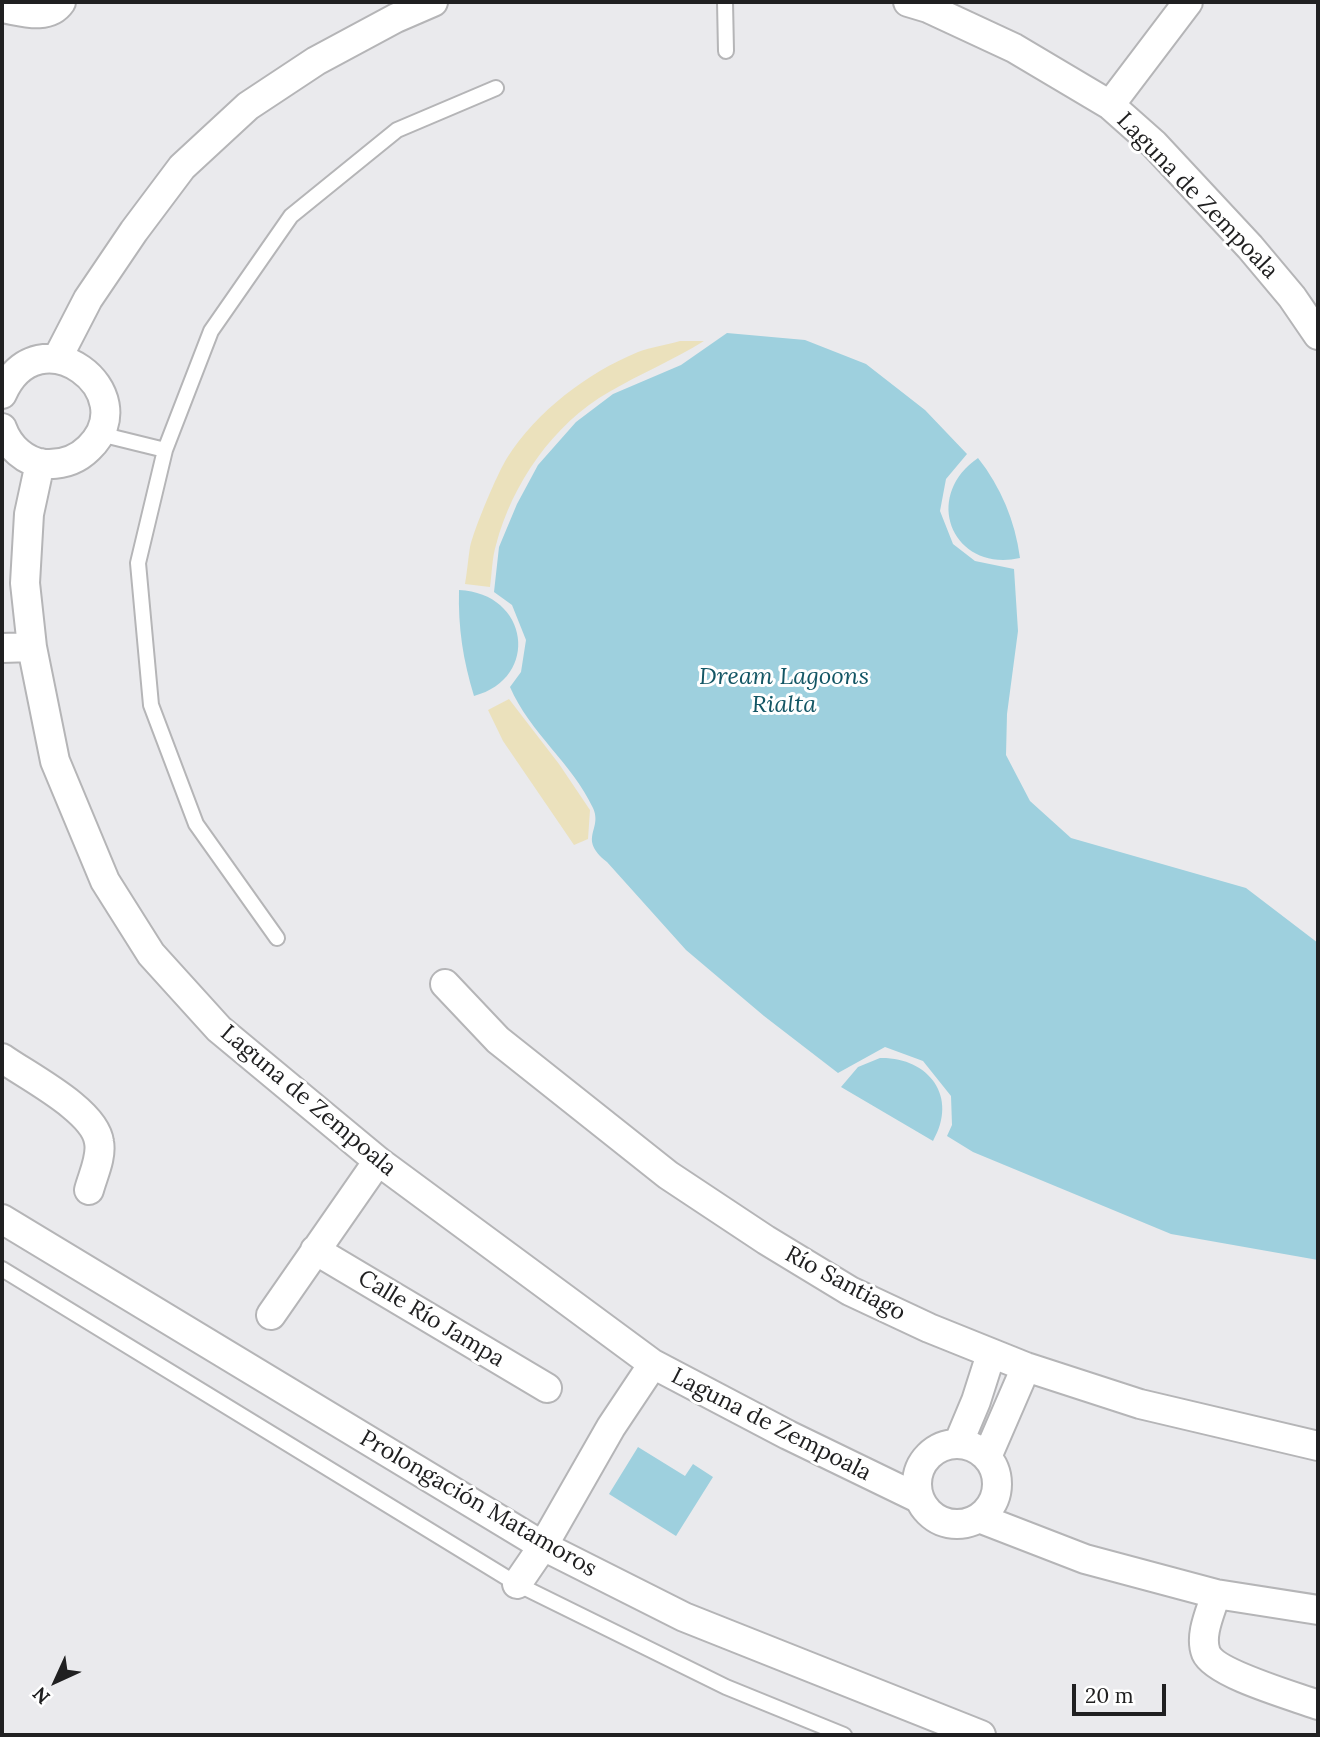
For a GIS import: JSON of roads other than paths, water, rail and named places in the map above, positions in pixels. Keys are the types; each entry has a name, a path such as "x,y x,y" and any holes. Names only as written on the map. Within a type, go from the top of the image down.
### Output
{"street":[{"path":"2,8 47,13 61,2"},
{"path":"57,359 88,299 182,167 259,98 316,61 396,18 433,2"},
{"name":"Laguna de Zempoala","path":"908,2 928,8 1014,48 1110,105 1154,144 1241,237 1292,297 1318,335"},
{"path":"1110,105 1188,2"},
{"path":"2,394 12,377 29,363 42,359 57,359 83,369 94,379 104,406 100,434 92,446 68,462 40,463 26,458 6,438 2,428"},
{"name":"Laguna de Zempoala","path":"40,463 29,514 25,583 32,647 55,761 105,881 151,954 219,1029 378,1161 653,1364 788,1435 920,1499"},
{"path":"2,648 32,647"},
{"name":"Río Santiago","path":"445,984 498,1040 668,1175 766,1240 850,1291 929,1328 1026,1367 1140,1404 1318,1447"},
{"path":"2,1058 79,1111 96,1129 100,1149 89,1190"},
{"path":"271,1315 378,1161"},
{"name":"Prolongación Matamoros","path":"2,1219 542,1546 684,1617 981,1735"},
{"name":"Calle Río Jampa","path":"315,1250 547,1388"},
{"path":"958,1444 991,1354"},
{"path":"517,1584 611,1427 653,1364"},
{"path":"987,1457 1026,1367"},
{"path":"958,1444 974,1447 987,1457 995,1469 998,1482 996,1497 990,1509 967,1523 952,1524 933,1515 920,1499 917,1486 924,1461 945,1446 958,1444"},
{"path":"979,1518 1085,1559 1216,1594 1318,1610"},
{"path":"1216,1594 1204,1634 1206,1654 1214,1664 1232,1674 1318,1704"}],"lane":[{"path":"725,2 726,51"},
{"path":"277,938 196,824 151,705 138,563 164,450 211,331 291,216 397,130 496,88"},
{"path":"100,434 164,450"},
{"path":"2,1269 517,1584 726,1687 844,1735"}],"water":[{"name":"Dream Lagoons Rialta","path":"727,333 805,340 866,364 925,410 967,454 946,479 940,511 953,544 975,561 1014,569 1018,631 1007,714 1006,755 1030,801 1071,838 1246,888 1318,943 1318,1260 1171,1234 973,1152 947,1136 952,1125 951,1096 923,1061 885,1047 838,1073 764,1016 686,950 598,854 592,840 595,822 593,808 574,777 528,719 510,687 521,672 526,640 512,605 494,592 499,547 517,504 538,465 576,422 613,394 681,365"},
{"path":"978,458 1006,505 1020,558 997,560 977,554 962,543 953,528 949,511 951,492 961,474"},
{"path":"459,590 482,595 500,605 512,620 518,637 517,655 510,672 495,686 474,696 462,644"},
{"path":"880,1058 897,1059 912,1064 934,1082 942,1109 940,1124 933,1141 841,1087 858,1067"},
{"path":"638,1447 685,1476 693,1464 713,1477 676,1536 609,1494"}]}
